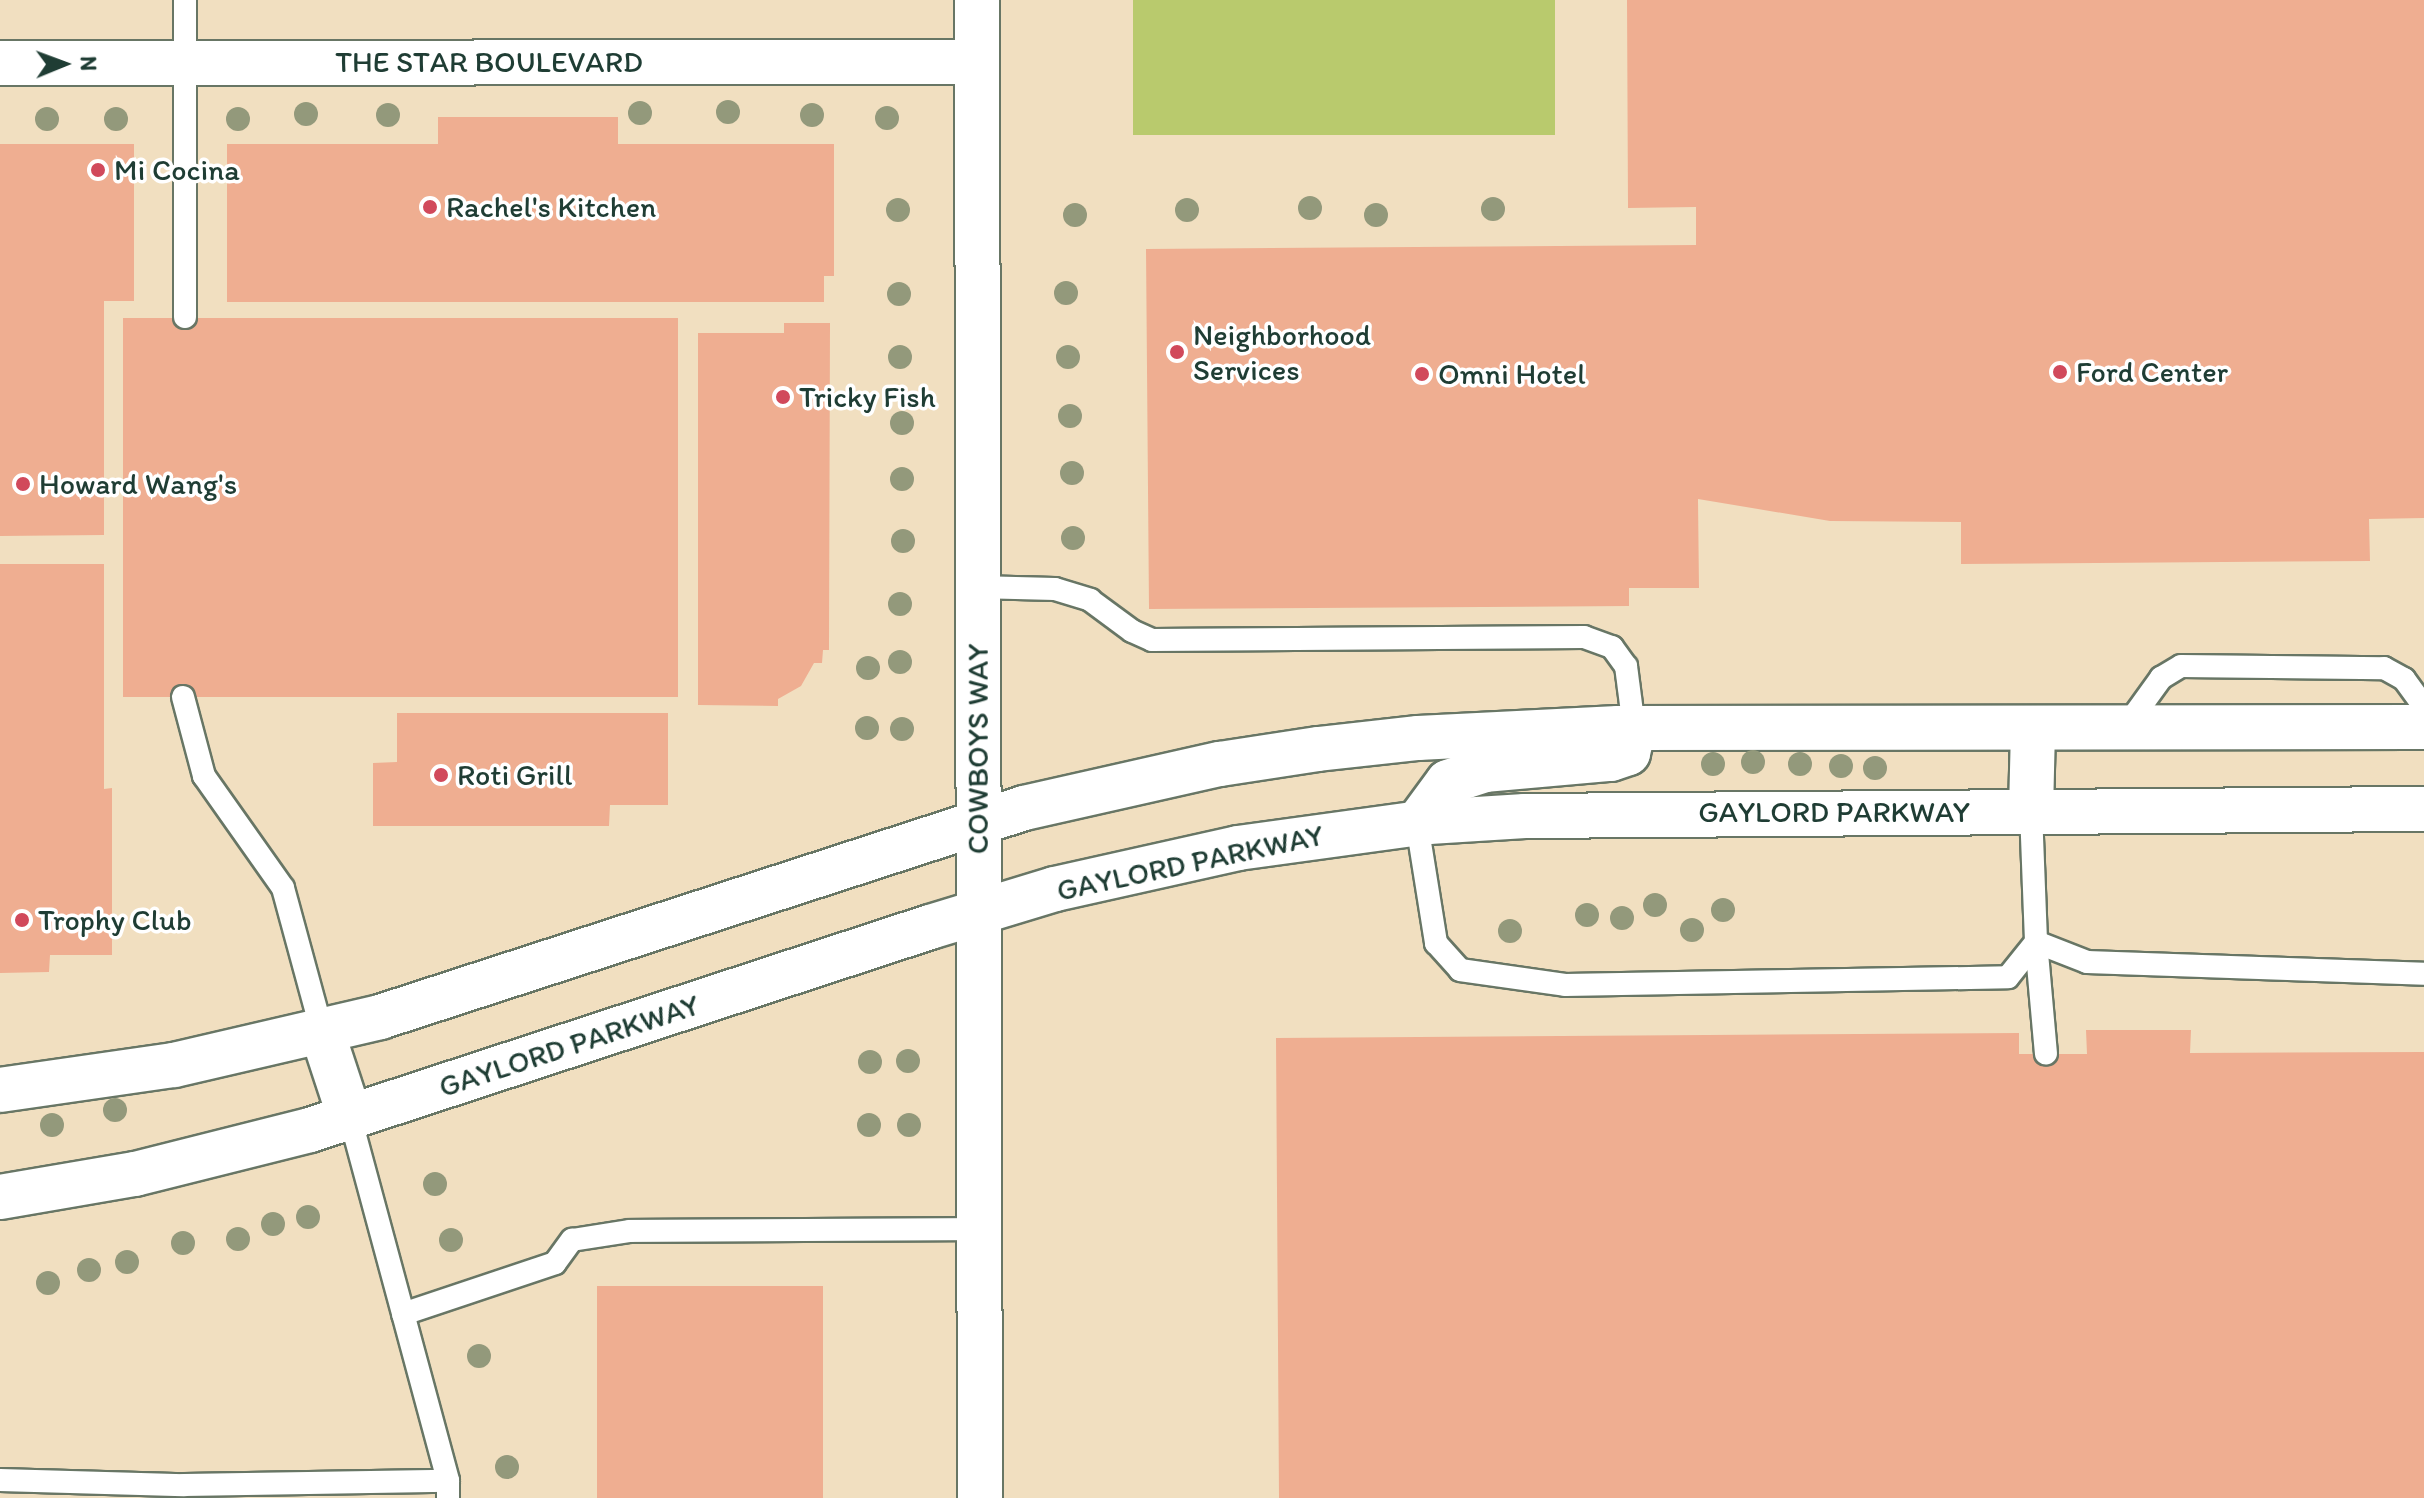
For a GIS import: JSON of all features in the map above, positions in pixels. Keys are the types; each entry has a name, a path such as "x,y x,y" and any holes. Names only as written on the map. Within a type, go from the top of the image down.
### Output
{"street":[{"name":"COWBOYS WAY","path":"977,0 980,1498"},
{"name":"THE STAR BOULEVARD","path":"0,63 977,62"},
{"path":"0,1090 174,1065 322,1032 460,992 978,822 1122,784 1318,749 1504,732 1634,728 2424,727"},
{"path":"1417,824 1448,782 1484,770 1611,759 1628,753 1634,728"},
{"path":"2031,811 2033,728"},
{"name":"GAYLORD PARKWAY","path":"0,1197 179,1164 350,1117 979,912 1144,867 1238,848 1417,824 1608,814 2424,809"},
{"path":"322,1032 350,1117"}],"lane":[{"path":"185,0 185,317"},
{"path":"976,587 1055,589 1090,600 1132,631 1152,640 1584,637 1612,647 1626,666 1634,728"},
{"path":"2125,728 2161,678 2181,666 2384,668 2404,679 2424,707"},
{"path":"183,697 204,776 283,888 322,1032"},
{"path":"2031,811 2036,942 2046,1054"},
{"path":"1417,824 1436,943 1460,970 1565,985 2008,977 2036,942"},
{"path":"2036,942 2087,962 2424,974"},
{"path":"0,1480 448,1489 350,1117"},
{"path":"403,1314 555,1263 572,1240 630,1231 979,1229"}],"green space":[{"path":"1133,0 1555,0 1555,135 1133,135"}],"building":[{"name":"Ford Center","path":"1627,0 2424,0 2424,518 2369,519 2370,561 1961,564 1961,522 1830,521 1698,499 1699,588 1629,588 1629,606 1149,609 1146,249 1696,245 1696,207 1628,208"},
{"path":"438,117 618,117 618,144 834,144 834,276 824,276 824,302 227,302 227,144 438,144"},
{"path":"0,144 134,144 134,301 104,301 104,535 0,536"},
{"path":"123,318 678,318 678,697 123,697"},
{"path":"784,323 830,323 829,650 823,650 822,663 814,663 801,686 778,699 778,706 698,705 698,333 784,333"},
{"path":"0,564 104,564 104,789 112,788 112,955 50,955 49,972 0,973"},
{"path":"397,713 668,713 668,805 610,805 609,826 373,826 373,763 397,762"},
{"path":"2086,1030 2191,1030 2190,1053 2424,1052 2424,1498 1279,1498 1276,1038 2019,1033 2019,1054 2087,1054"},
{"path":"597,1286 823,1286 823,1498 597,1498"}],"place":[{"name":"Mi Cocina","path":"98,170"},
{"name":"Rachel's Kitchen","path":"430,207"},
{"name":"Neighborhood Services","path":"1177,352"},
{"name":"Ford Center","path":"2060,372"},
{"name":"Omni Hotel","path":"1422,374"},
{"name":"Tricky Fish","path":"783,397"},
{"name":"Howard Wang's","path":"23,484"},
{"name":"Roti Grill","path":"441,775"},
{"name":"Trophy Club","path":"22,920"}]}
